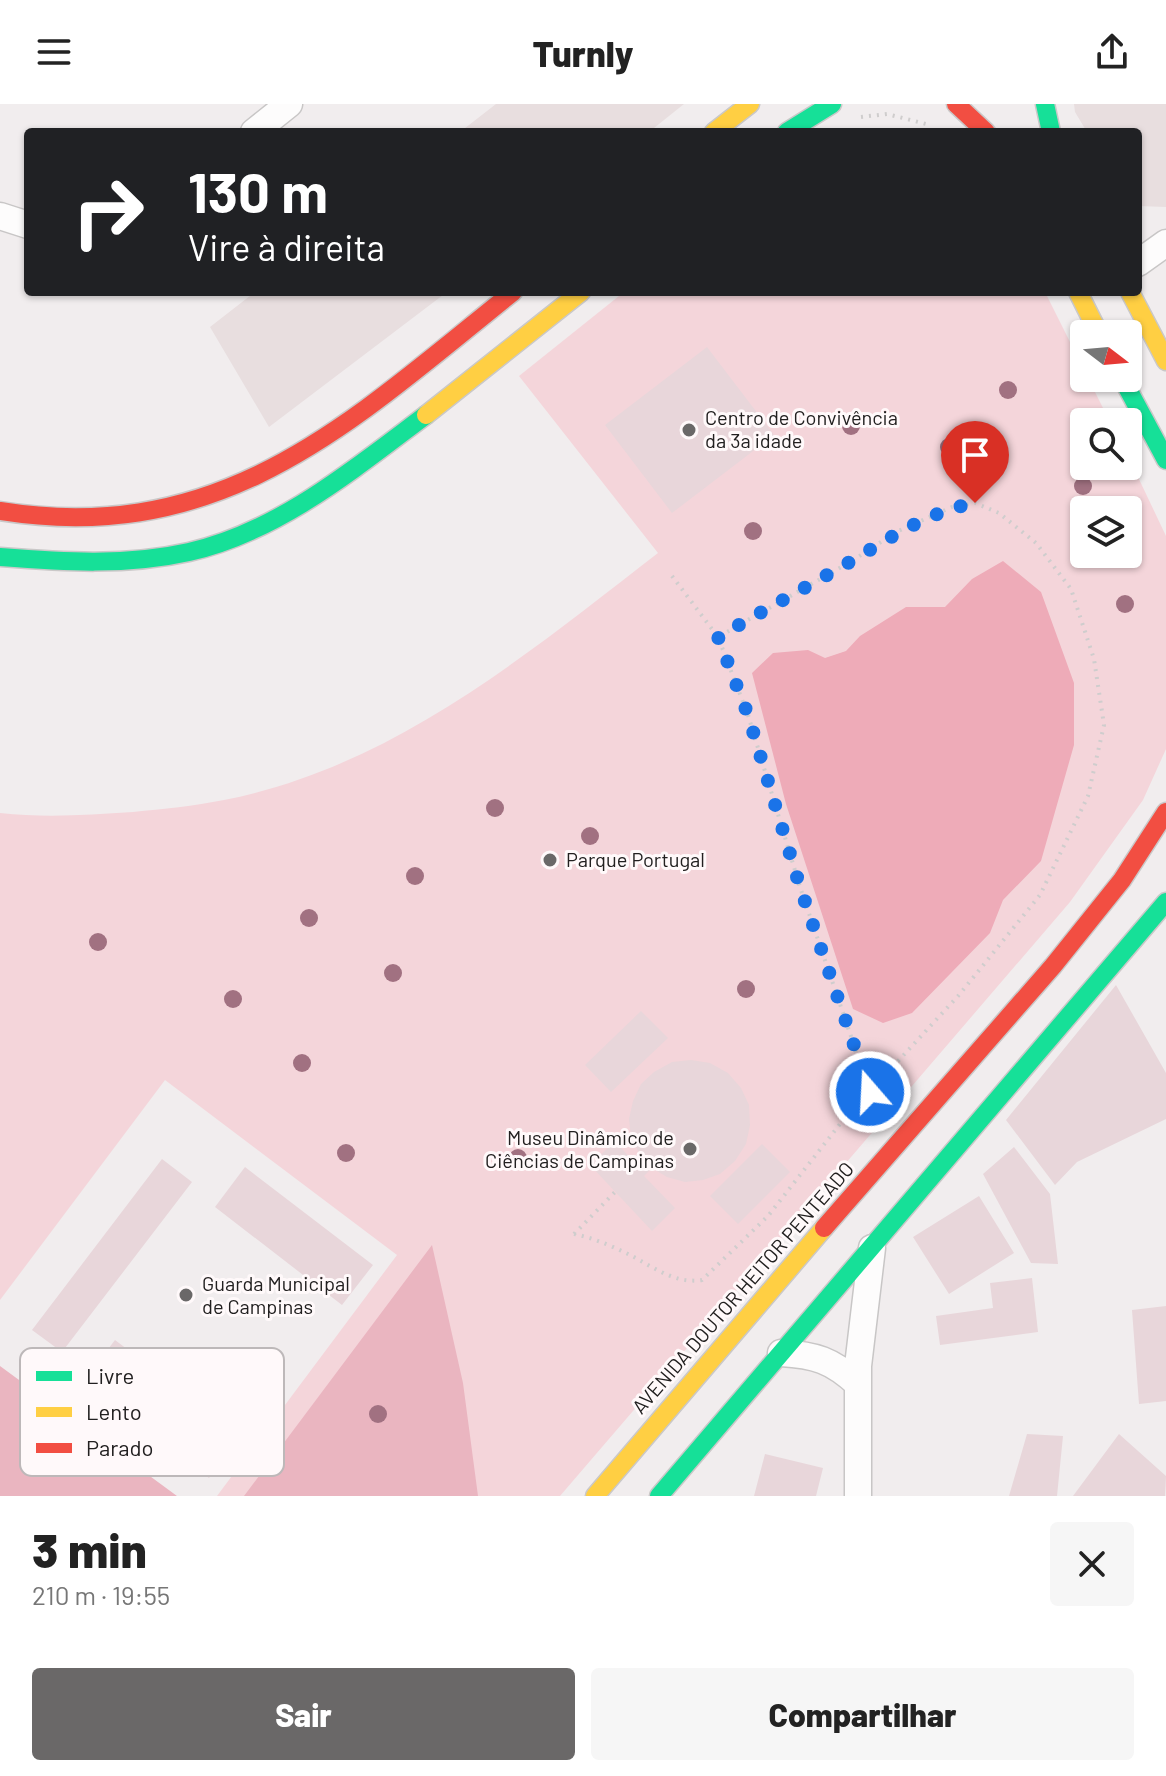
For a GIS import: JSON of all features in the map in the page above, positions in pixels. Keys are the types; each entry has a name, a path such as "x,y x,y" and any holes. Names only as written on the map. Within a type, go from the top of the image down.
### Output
{"main road":[{"path":"719,128 750,104"},
{"path":"793,128 832,104"},
{"path":"956,104 982,128"},
{"path":"1045,104 1050,128"},
{"path":"0,511 73,518 126,517 185,504 243,485 296,458 357,416 508,296"},
{"path":"0,557 58,562 162,556 216,544 254,528 298,508 362,463 492,365 576,296"},
{"path":"1080,296 1092,320"},
{"path":"1132,296 1166,361"},
{"path":"1130,392 1166,460"},
{"name":"AVENIDA DOUTOR HEITOR PENTEADO","path":"595,1496 862,1183 1053,966 1122,880 1166,812"},
{"path":"659,1496 1166,902"}],"street":[{"path":"259,128 289,104"},
{"path":"0,216 24,224"},
{"path":"1142,260 1166,243"},
{"path":"858,1496 858,1384 872,1247"},
{"path":"781,1353 823,1359 839,1367 858,1384"}],"path":[{"path":"849,118 887,114 935,127"},
{"path":"615,1192 574,1234 629,1254 669,1276 687,1282 702,1280 768,1216 840,1124 959,995 1040,895 1088,796 1104,725 1094,659 1071,589 1036,543 999,513 975,503 952,507 896,532 852,561 718,637"},
{"path":"672,576 718,637 748,715 800,887 870,1092"}],"shaded area":[{"path":"496,104 684,104 654,128 465,128"},
{"path":"1074,104 1166,104 1166,207 1142,206 1142,128 1085,128"},
{"path":"250,296 442,296 269,427 210,327"},
{"name":"Parque Portugal","path":"619,296 1047,296 1070,342 1070,392 1095,392 1103,408 1070,408 1070,480 1139,480 1166,536 1166,749 1143,800 1070,902 560,1496 217,1496 232,1476 284,1476 284,1406 397,1255 165,1080 0,1300 0,813 83,815 133,812 224,800 285,784 344,762 400,734 454,702 558,630 658,553 519,376"},
{"path":"1003,561 1041,592 1074,683 1074,745 1041,861 1003,900 990,933 912,1013 883,1023 853,1009 786,804 752,673 773,653 808,650 825,658 846,651 860,636 906,607 945,607 972,579"},
{"path":"432,1245 463,1383 478,1496 244,1496 259,1476 284,1476 284,1443"},
{"path":"0,1366 20,1381 20,1476 150,1476 177,1496 0,1496"}],"building":[{"name":"Centro de Convivência da 3a idade","path":"707,347 774,435 672,513 605,425"},
{"path":"1116,985 1166,1073 1166,1119 1077,1162 1055,1185 1006,1120"},
{"name":"Museu Dinâmico de Ciências de Campinas","path":"641,1011 668,1038 611,1092 585,1065"},
{"name":"Museu Dinâmico de Ciências de Campinas","path":"691,1060 710,1063 728,1073 741,1088 749,1105 750,1125 746,1144 735,1161 720,1174 703,1180 685,1182 667,1177 652,1168 644,1176 675,1208 652,1231 590,1165 615,1141 632,1160 639,1153 631,1137 629,1119 641,1084 672,1062"},
{"name":"Museu Dinâmico de Ciências de Campinas","path":"762,1144 790,1172 738,1224 710,1196"},
{"path":"1014,1147 1050,1194 1058,1264 1031,1263 983,1174"},
{"path":"162,1159 192,1182 65,1348 57,1348 32,1330"},
{"path":"245,1167 373,1265 342,1305 215,1207"},
{"path":"979,1196 1014,1253 949,1294 913,1237"},
{"path":"1032,1278 1038,1332 940,1345 936,1316 993,1308 990,1283"},
{"path":"1166,1306 1166,1401 1139,1404 1132,1310"},
{"path":"115,1340 126,1348 109,1348"},
{"path":"1027,1434 1063,1436 1057,1496 1009,1496"},
{"path":"1119,1434 1166,1476 1165,1496 1073,1496"},
{"path":"765,1454 823,1468 816,1496 754,1496"}],"traffic: fast":[{"path":"793,128 832,104"},
{"path":"1045,104 1050,128"},
{"path":"1130,392 1166,460"},
{"path":"0,557 119,561 189,552 222,543 253,530 314,496 426,415"},
{"path":"659,1496 1166,902"}],"traffic: slow":[{"path":"719,128 750,104"},
{"path":"426,415 576,296"},
{"path":"1080,296 1092,320"},
{"path":"1132,296 1166,361"},
{"path":"595,1496 824,1228"}],"traffic: jam":[{"path":"956,104 982,128"},
{"path":"0,511 80,517 152,510 218,492 280,463 339,427 396,386 508,296"},
{"path":"824,1228 1053,966 1122,880 1166,812"}],"place":[{"name":"Centro de Convivência da 3a idade","path":"689,430"},
{"name":"Parque Portugal","path":"550,860"},
{"name":"Museu Dinâmico de Ciências de Campinas","path":"690,1149"},
{"name":"Guarda Municipal de Campinas","path":"186,1295"}],"route":[{"path":"870,1092 800,887 748,715 718,637 852,561 896,532 952,507 975,503"}]}
